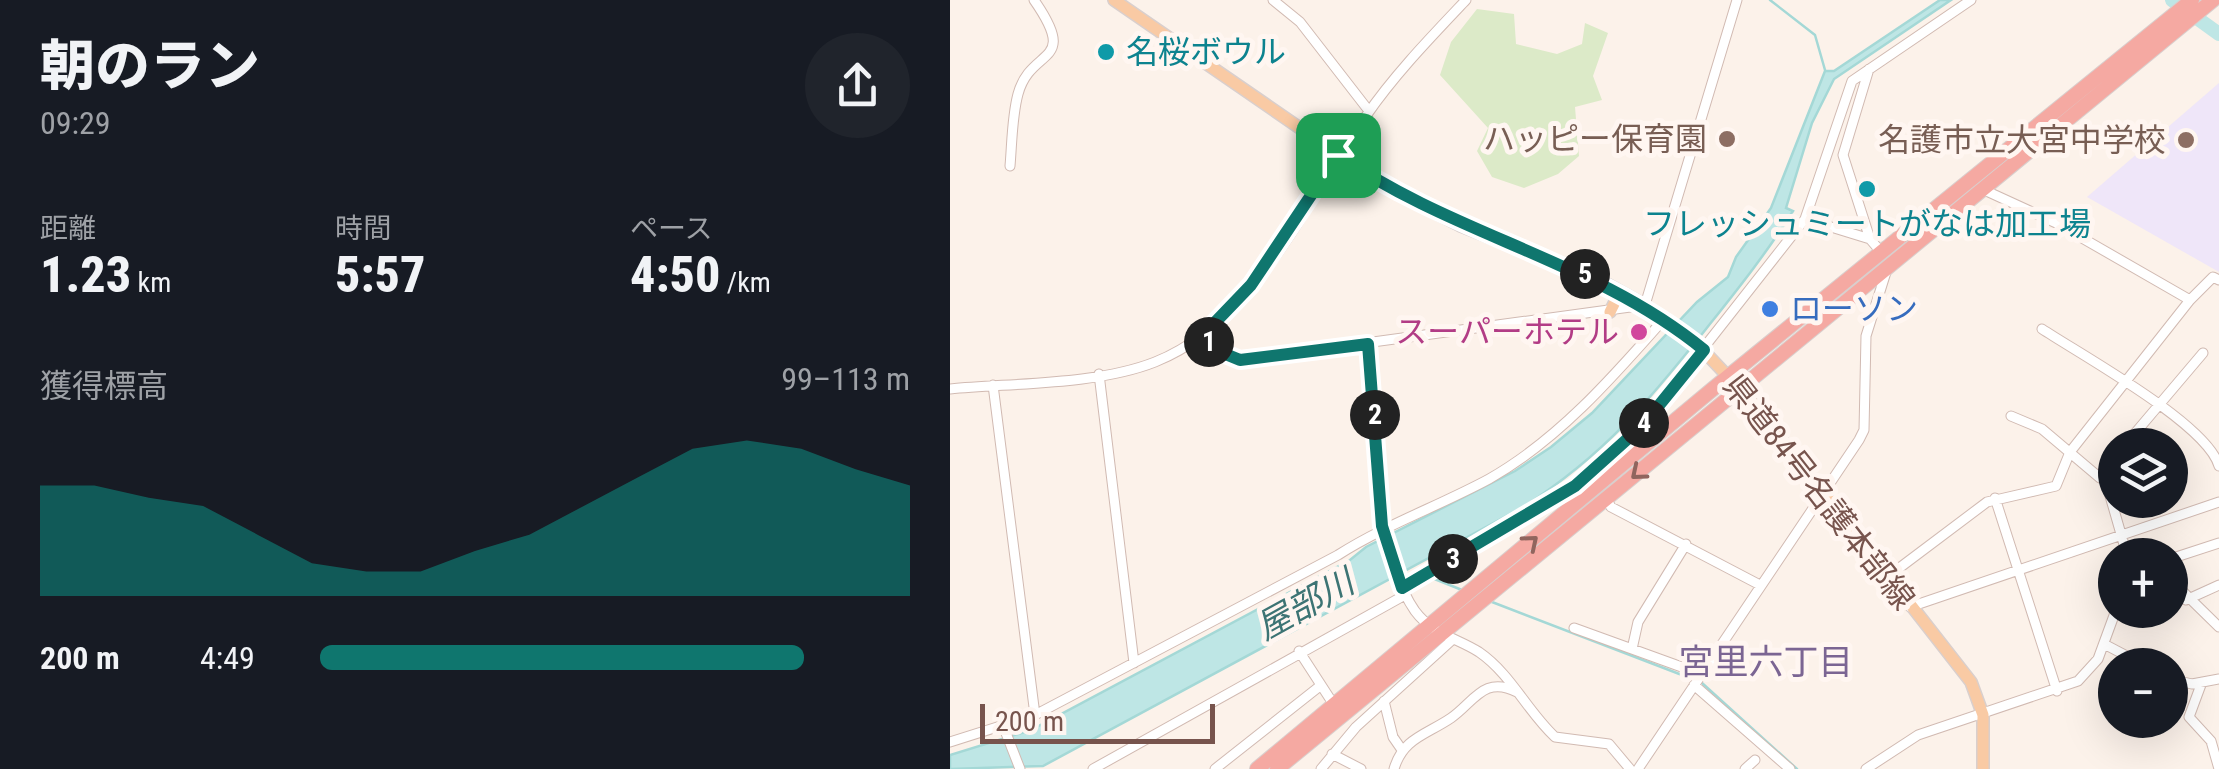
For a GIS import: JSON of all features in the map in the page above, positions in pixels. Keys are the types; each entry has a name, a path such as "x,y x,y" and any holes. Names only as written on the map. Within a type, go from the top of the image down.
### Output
{"highway":[{"path":"1885,258 1980,188 2180,19 2192,0"},
{"path":"1277,769 1606,500 1734,382 2180,19 2213,0"},
{"path":"1257,769 1334,705 1441,634 1580,491 1734,382"}],"main road":[{"name":"県道84号名護本部線","path":"1114,0 1132,5 1338,155 1435,214 1608,285 1645,305 1702,348 1734,382 1886,578 1968,676 1983,714 1983,769"},
{"path":"1608,285 1616,300 1610,312"}],"street":[{"path":"1010,166 1018,95 1054,42 1055,30 1034,0"},
{"path":"1273,0 1300,22 1369,111"},
{"path":"950,389 1099,374 1152,363 1203,335 1251,285 1369,111 1466,0"},
{"path":"1203,335 1218,351 1240,360 1645,305 1736,0"},
{"path":"1093,769 1257,679 1402,588 1580,491 1643,425 1804,219 1852,81 1972,0"},
{"path":"1638,769 1864,430 1866,336 1885,258 1870,239 1842,156 1869,69"},
{"path":"1980,188 2056,223 2190,300"},
{"path":"1804,219 1870,239"},
{"path":"1886,578 1995,498 2056,486 2070,452 2121,382 2190,300 2213,277 2219,280"},
{"path":"950,742 1005,730 1490,478 1558,428 1666,320"},
{"path":"2042,329 2160,403 2217,446 2219,466"},
{"path":"1368,344 1383,532 1402,588 1441,634 1490,660 1561,741 1609,744 1630,769"},
{"path":"2140,428 2203,353"},
{"path":"1099,374 1134,663"},
{"path":"993,385 1035,715"},
{"path":"2011,416 2042,429 2098,476"},
{"path":"1995,498 2057,691"},
{"path":"1606,500 1760,585"},
{"path":"1910,607 2219,502"},
{"path":"2116,518 2121,538"},
{"path":"2188,554 2219,543"},
{"path":"1632,649 1638,622 1686,544"},
{"path":"2188,599 2219,585"},
{"path":"2188,602 2219,627"},
{"path":"1574,628 1702,674"},
{"path":"1866,769 1917,732 2057,691 2085,676 2110,628"},
{"path":"1322,769 1441,634"},
{"path":"2104,644 2112,648"},
{"path":"1299,651 1334,705"},
{"path":"2188,680 2219,679"},
{"path":"2202,682 2189,717 2211,741 2219,769"},
{"path":"1694,685 1790,769"},
{"path":"1215,769 1320,686"},
{"path":"1394,769 1402,750 1417,735 1451,718 1483,688 1504,686 1519,693"},
{"path":"1384,702 1393,737 1402,750"},
{"path":"1005,730 1020,769"},
{"path":"1332,754 1361,769"},
{"path":"1745,769 1755,760"}],"shaded area":[{"name":"名護市立大宮中学校","path":"2219,83 2219,272 2087,197"}],"green space":[{"path":"1477,9 1514,14 1516,44 1557,54 1582,44 1585,23 1608,33 1593,76 1602,100 1575,107 1579,156 1558,174 1524,188 1492,177 1477,151 1488,128 1440,75 1451,42"}],"water":[{"path":"1940,0 1951,0 1834,79 1812,123 1786,208 1793,211 1783,227 1664,380 1624,425 1554,486 1525,506 1043,766 950,769 950,755 1031,730 1350,560 1366,547 1515,471 1551,447 1592,413 1697,302 1728,277 1736,257 1771,208 1825,71 1834,71"}],"waterway":[{"path":"1770,0 1815,35 1825,70"},
{"name":"屋部川","path":"2172,0 2219,34"},
{"path":"1427,576 1462,590"},
{"path":"1492,602 1695,680"},
{"path":"1702,683 1797,769"}],"place":[{"name":"名桜ボウル","path":"1106,52"},
{"name":"ハッピー保育園","path":"1727,139"},
{"name":"名護市立大宮中学校","path":"2186,140"},
{"name":"フレッシュミートがなは加工場","path":"1867,189"},
{"name":"ローソン","path":"1770,309"},
{"name":"スーパーホテル","path":"1639,332"}],"district":[{"name":"宮里六丁目","path":"1766,662"}],"route":[{"path":"1338,155 1435,214 1589,275 1627,295 1704,350 1643,425 1575,486 1402,588 1389,559 1382,526 1368,344 1240,360 1218,351 1203,335 1251,285 1338,155"}]}
